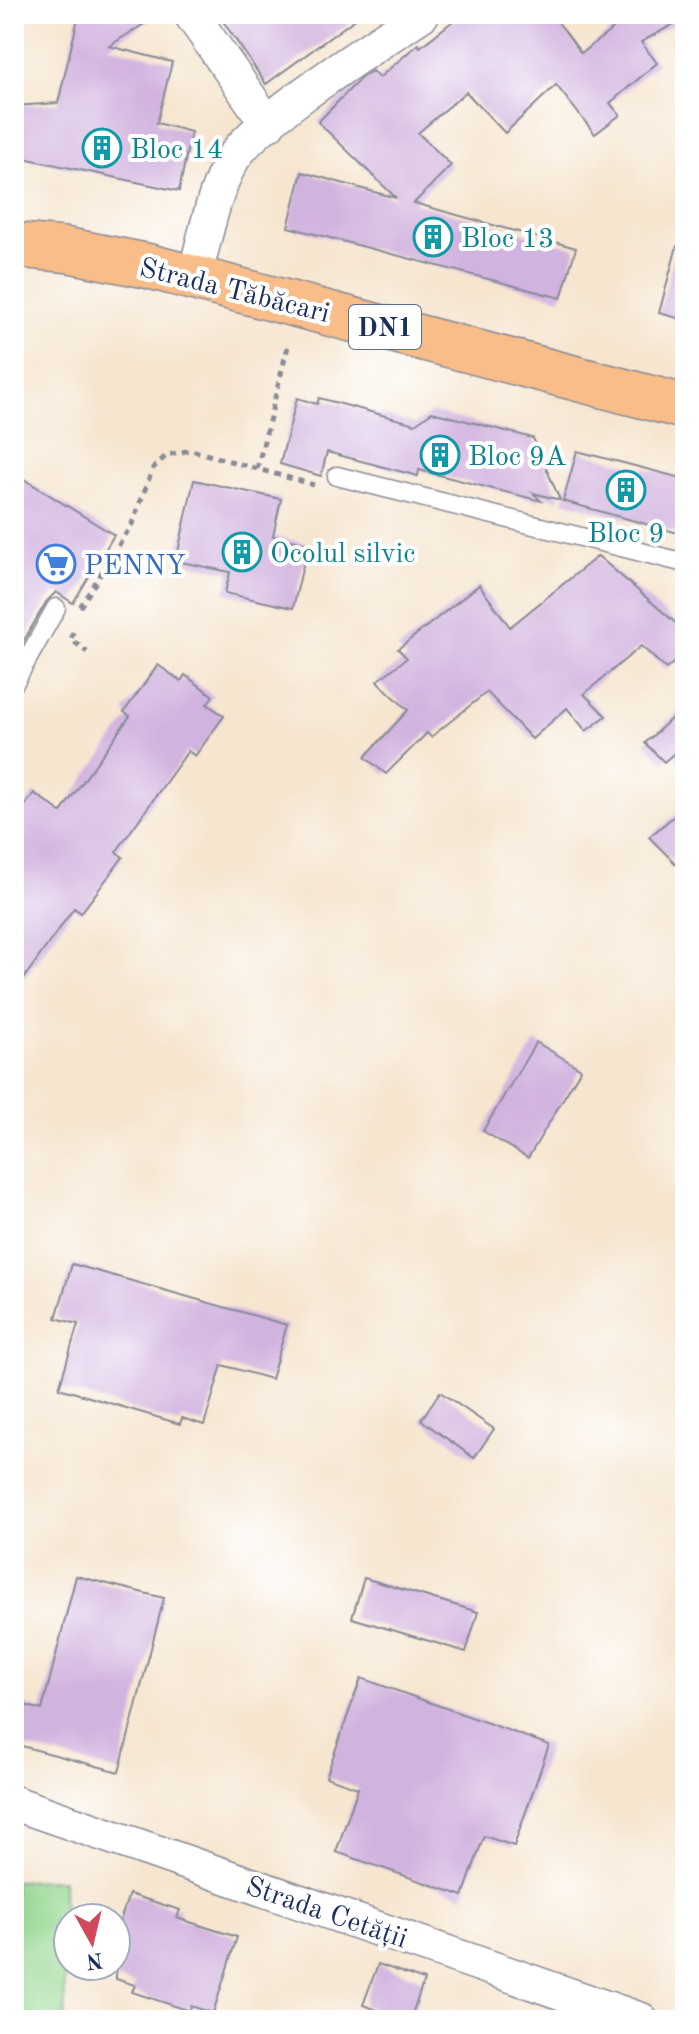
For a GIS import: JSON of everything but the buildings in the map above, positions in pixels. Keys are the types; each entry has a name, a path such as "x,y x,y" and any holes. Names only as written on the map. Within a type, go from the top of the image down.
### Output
{"main road":[{"name":"Strada Tăbăcari","path":"14,245 97,254 685,407"}],"street":[{"path":"191,14 268,124"},
{"path":"194,278 224,176 234,157 268,124 422,14"},
{"name":"Strada Cetății","path":"14,1803 641,2020"}],"lane":[{"path":"337,476 685,563"},
{"path":"14,683 56,608"}],"path":[{"path":"257,469 288,346"},
{"path":"77,612 132,524 153,468 167,455 191,450 323,487 337,476"},
{"path":"74,626 71,639 87,652"}],"green space":[{"path":"63,1880 63,1902 52,1902 52,1982 64,1982 65,2020 14,2020 14,1881"}],"place":[{"name":"Bloc 14","path":"102,148"},
{"name":"Bloc 13","path":"433,237"},
{"name":"Bloc 9A","path":"440,455"},
{"name":"Bloc 9","path":"626,490"},
{"name":"Ocolul silvic","path":"242,552"},
{"name":"PENNY","path":"56,564"}]}
